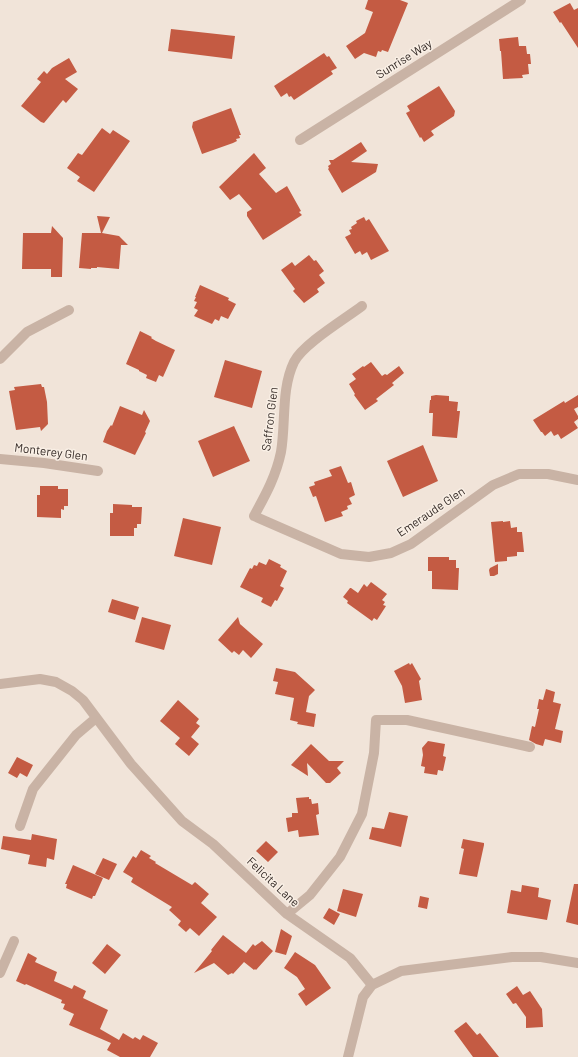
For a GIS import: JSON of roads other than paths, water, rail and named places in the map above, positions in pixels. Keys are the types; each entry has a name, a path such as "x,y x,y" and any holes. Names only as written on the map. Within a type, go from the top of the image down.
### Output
{"street":[{"name":"Sunrise Way","path":"300,140 521,0"},
{"name":"Saffron Glen","path":"254,516 272,484 281,452 286,388 295,361 311,343 362,306"},
{"path":"0,359 27,332 68,310"},
{"name":"Monterey Glen","path":"0,459 44,463 98,471"},
{"name":"Emeraude Glen","path":"254,516 341,554 368,557 391,553 411,544 493,485 519,474 548,474 578,480"},
{"name":"Felicita Lane","path":"0,684 40,679 56,682 72,691 96,718 130,764 182,821 213,844 287,914 350,958 372,985"},
{"path":"20,826 33,789 76,735 96,718"},
{"path":"287,914 310,895 340,857 362,814 374,753 376,720 407,720 530,747"},
{"path":"0,973 14,941"},
{"path":"348,1057 363,997 372,985 401,971 512,958 541,958 578,963"}]}
